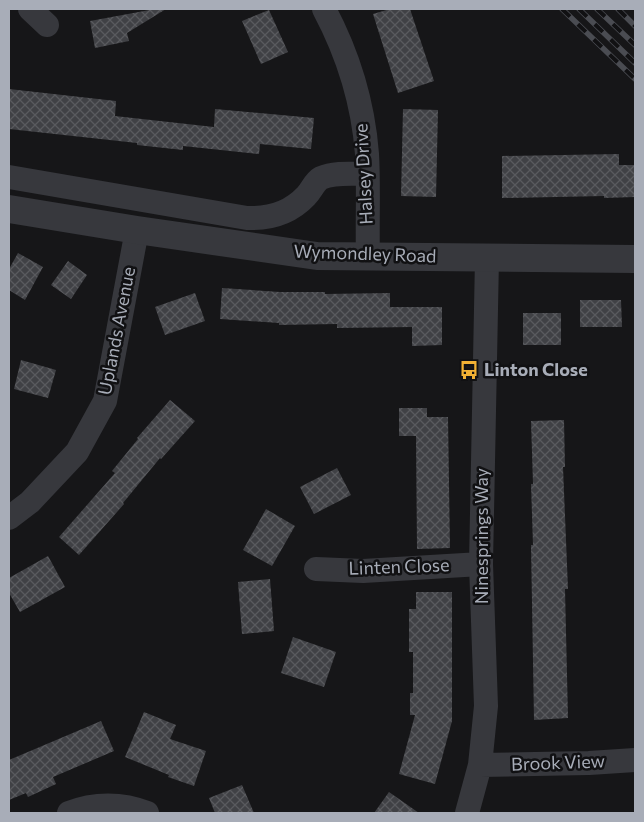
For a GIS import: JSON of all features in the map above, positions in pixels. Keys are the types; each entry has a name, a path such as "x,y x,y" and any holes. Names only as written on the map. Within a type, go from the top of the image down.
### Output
{"street":[{"path":"30,9 48,26"},
{"name":"Halsey Drive","path":"324,9 338,36 351,71 360,105 367,156 368,257"},
{"path":"9,177 261,219 286,211 298,204 320,179 338,174 367,174"},
{"name":"Wymondley Road","path":"9,209 317,256 635,259"},
{"name":"Uplands Avenue","path":"9,518 30,502 77,452 105,400 137,230"},
{"name":"Ninesprings Way","path":"467,813 480,765 486,706 481,564 487,258"},
{"name":"Linten Close","path":"316,569 363,571 481,564"},
{"name":"Brook View","path":"480,765 589,763 635,760"},
{"path":"69,813 98,806 119,806 147,813"}],"building":[{"path":"155,9 166,9 127,33 129,41 95,48 90,21"},
{"path":"390,9 410,9 434,81 398,93 373,14"},
{"path":"269,10 288,52 261,64 242,21"},
{"path":"9,89 116,101 115,116 214,127 215,109 314,118 311,149 260,144 259,154 183,146 183,150 9,129"},
{"path":"403,109 438,110 436,197 401,196"},
{"path":"619,154 619,165 635,165 635,197 502,198 502,156"},
{"path":"18,253 43,267 25,300 9,290 9,269"},
{"path":"68,261 87,275 71,299 51,285"},
{"path":"222,288 280,292 325,292 325,294 390,293 390,307 442,307 442,345 412,346 412,327 337,328 337,324 279,325 279,323 220,319"},
{"path":"195,293 205,321 165,335 155,307"},
{"path":"580,300 621,300 622,327 580,327"},
{"path":"523,313 561,313 561,345 523,345"},
{"path":"21,360 56,370 48,398 14,389"},
{"path":"170,400 195,421 160,458 124,504 79,555 59,537 115,473 112,471 137,438"},
{"path":"399,408 427,408 427,417 448,417 450,548 417,549 416,436 399,436"},
{"path":"564,420 565,467 563,467 568,589 565,589 568,718 534,720 531,421"},
{"path":"337,468 351,495 314,514 300,487"},
{"path":"266,509 295,526 272,566 243,550"},
{"path":"48,556 65,587 20,612 9,593 9,578"},
{"path":"270,579 274,631 242,634 238,582"},
{"path":"416,592 452,592 452,721 435,784 399,774 415,715 410,715 410,693 413,693 413,652 409,652 409,609 416,609"},
{"path":"293,637 336,652 324,687 281,673"},
{"path":"144,712 176,725 170,739 206,751 194,786 168,777 169,775 125,757"},
{"path":"101,721 114,751 53,777 56,784 28,797 26,793 9,800 9,760"},
{"path":"242,785 254,813 215,813 209,798"},
{"path":"389,792 419,813 374,813"}],"railway":[{"path":"562,9 635,79"},
{"path":"579,9 635,63"},
{"path":"597,9 635,45"},
{"path":"618,9 635,26"}],"place":[{"name":"Linton Close","path":"469,370"}]}
